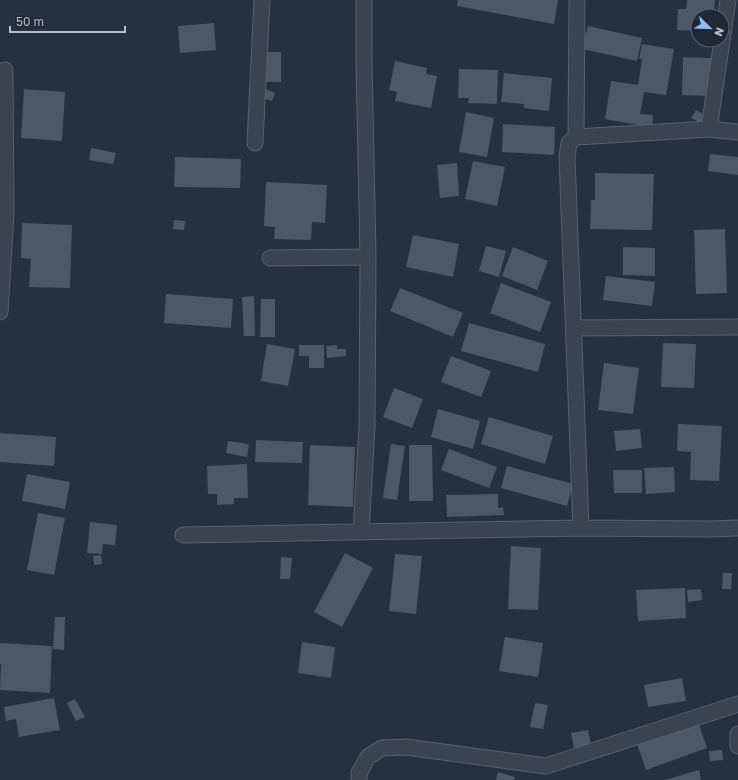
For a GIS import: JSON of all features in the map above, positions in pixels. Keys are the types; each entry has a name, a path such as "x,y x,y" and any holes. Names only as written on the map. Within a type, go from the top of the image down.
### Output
{"street":[{"path":"255,144 262,0"},
{"path":"361,532 367,426 368,257 364,0"},
{"path":"576,137 577,0"},
{"path":"709,129 728,0"},
{"path":"0,312 6,213 5,70"},
{"path":"582,528 567,157 569,144 576,137 709,129 738,132"},
{"path":"270,258 368,257"},
{"path":"573,328 738,328"},
{"path":"183,536 582,528 738,528"},
{"path":"359,780 360,773 368,757 382,748 406,747 546,773 738,704"},
{"path":"738,735 738,746"}],"building":[{"path":"458,0 558,0 554,24 457,6"},
{"path":"687,0 715,0 714,8 690,8 690,31 677,30 678,9 686,9"},
{"path":"214,23 216,50 180,53 178,26"},
{"path":"588,26 642,38 637,61 582,49"},
{"path":"642,44 674,49 666,95 644,92 640,114 653,115 652,129 605,119 611,81 638,85 642,59 639,59"},
{"path":"265,52 281,52 281,82 265,82"},
{"path":"683,57 711,58 710,96 682,95"},
{"path":"395,61 427,68 426,74 437,76 431,108 395,101 397,92 389,90"},
{"path":"459,69 498,70 497,104 468,103 469,98 458,98"},
{"path":"504,73 552,78 549,111 524,108 524,104 501,102"},
{"path":"24,89 65,92 62,141 21,138"},
{"path":"265,89 275,93 272,101 262,98"},
{"path":"696,110 705,115 701,123 691,118"},
{"path":"466,112 494,118 487,157 459,152"},
{"path":"503,124 555,127 554,155 502,152"},
{"path":"91,148 116,153 113,164 89,160"},
{"path":"710,154 738,157 738,175 708,171"},
{"path":"175,157 241,159 240,188 174,187"},
{"path":"473,161 505,167 497,206 465,199"},
{"path":"457,163 459,196 440,198 437,165"},
{"path":"595,173 654,174 652,230 590,229 591,200 595,200"},
{"path":"266,182 327,185 325,223 312,222 311,240 274,239 275,227 264,226"},
{"path":"174,220 185,221 184,230 173,229"},
{"path":"22,223 72,225 70,288 29,287 31,259 21,258"},
{"path":"725,229 727,293 696,294 694,230"},
{"path":"413,235 459,244 453,277 406,267"},
{"path":"486,246 506,251 499,277 479,271"},
{"path":"513,247 548,261 537,290 502,276"},
{"path":"623,247 655,248 655,276 623,275"},
{"path":"606,276 655,282 652,306 603,300"},
{"path":"501,283 551,302 540,332 490,313"},
{"path":"400,288 463,313 453,337 390,311"},
{"path":"166,294 233,299 231,328 164,323"},
{"path":"254,296 255,336 244,336 242,297"},
{"path":"261,299 275,299 275,337 260,337"},
{"path":"469,323 545,344 538,372 461,351"},
{"path":"663,343 696,344 694,388 661,387"},
{"path":"267,344 295,349 288,386 261,381"},
{"path":"299,345 324,345 324,368 309,368 309,356 299,356"},
{"path":"337,345 337,349 346,349 346,356 327,358 326,346"},
{"path":"451,356 491,371 481,397 441,382"},
{"path":"604,363 639,368 633,414 598,410"},
{"path":"394,388 423,399 412,428 383,417"},
{"path":"438,409 480,421 473,449 431,437"},
{"path":"489,417 553,436 545,464 481,444"},
{"path":"678,424 722,426 719,481 690,480 691,452 677,451"},
{"path":"640,429 642,448 616,451 614,431"},
{"path":"0,433 56,437 54,466 0,462"},
{"path":"256,440 303,442 302,463 255,462"},
{"path":"228,441 249,444 247,457 226,453"},
{"path":"391,444 405,446 397,500 383,498"},
{"path":"310,445 355,447 353,507 308,505"},
{"path":"409,445 432,445 433,501 409,501"},
{"path":"449,449 497,467 489,488 441,470"},
{"path":"247,464 248,498 234,498 234,504 217,505 217,494 208,494 207,466"},
{"path":"507,466 573,484 567,506 501,488"},
{"path":"674,467 675,492 646,494 644,468"},
{"path":"613,470 642,470 642,493 614,493"},
{"path":"27,474 70,482 65,509 22,501"},
{"path":"498,494 498,508 503,507 504,515 447,517 446,495"},
{"path":"38,513 65,518 54,575 27,570"},
{"path":"90,522 117,525 115,545 103,544 102,554 87,553"},
{"path":"511,546 541,548 538,610 508,609"},
{"path":"345,553 373,568 342,627 314,612"},
{"path":"395,554 422,556 416,614 389,611"},
{"path":"101,555 102,564 94,565 93,556"},
{"path":"281,557 292,558 290,579 280,579"},
{"path":"723,573 732,573 731,589 722,589"},
{"path":"685,588 686,618 638,621 636,590"},
{"path":"701,589 702,600 688,602 687,590"},
{"path":"55,617 65,617 64,650 53,649"},
{"path":"505,637 543,643 538,677 499,671"},
{"path":"302,642 335,647 331,678 298,673"},
{"path":"0,643 52,646 50,693 0,690"},
{"path":"682,678 686,701 648,707 644,685"},
{"path":"54,698 60,730 19,737 16,719 6,721 4,707"},
{"path":"75,699 85,717 76,721 67,703"},
{"path":"535,703 548,705 543,729 530,727"},
{"path":"698,722 707,748 646,770 637,744"},
{"path":"588,730 591,745 574,748 571,733"},
{"path":"722,750 723,760 710,761 709,751"},
{"path":"699,770 701,780 665,780"},
{"path":"498,772 515,777 514,780 496,780"}]}
